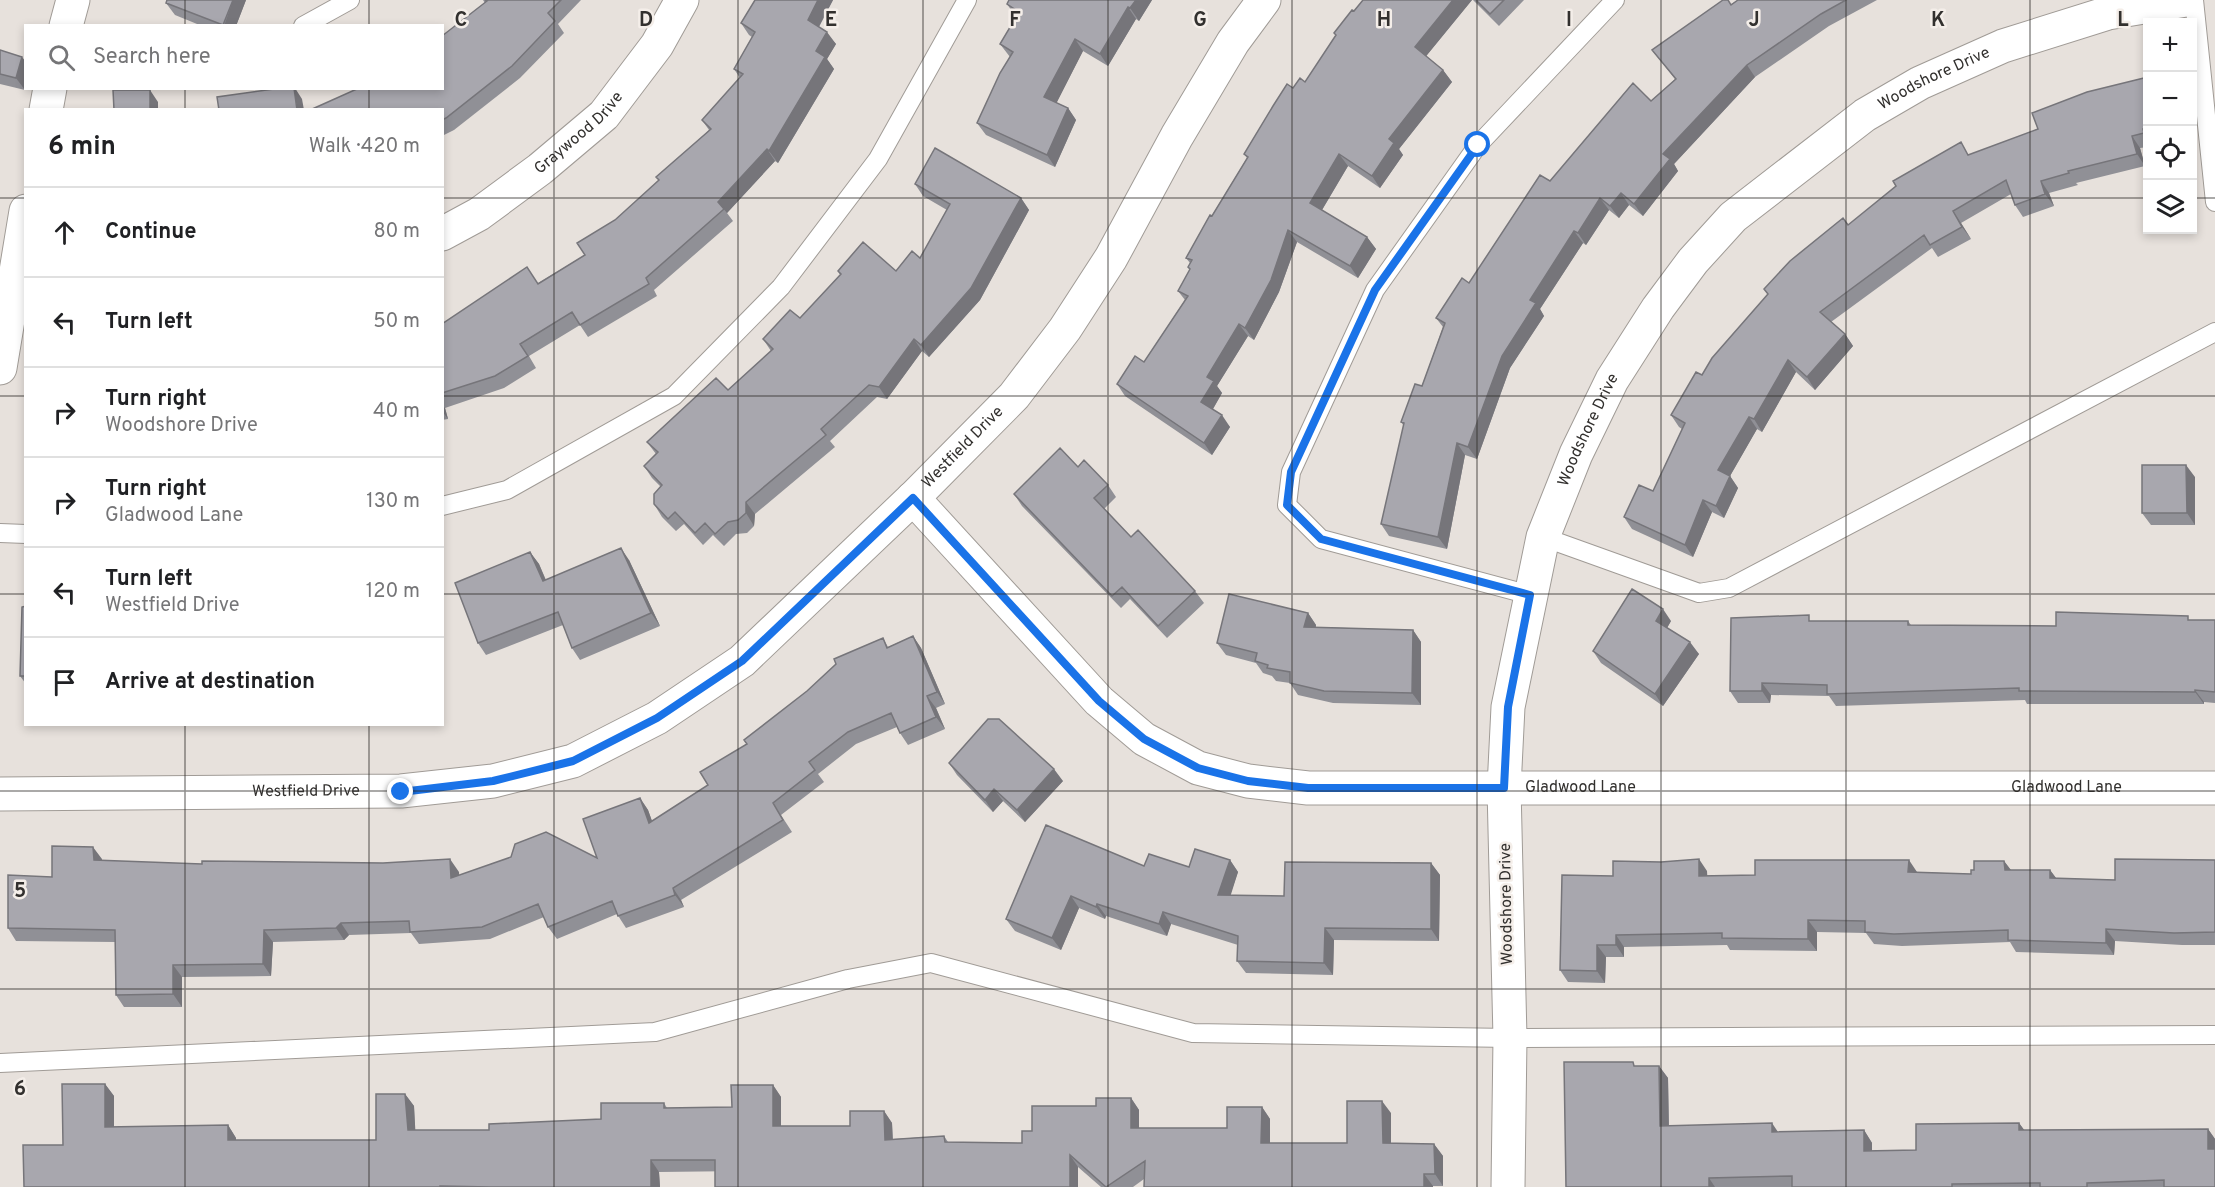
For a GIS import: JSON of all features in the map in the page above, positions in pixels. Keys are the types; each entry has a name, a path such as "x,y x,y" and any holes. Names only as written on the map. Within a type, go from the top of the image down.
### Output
{"street":[{"path":"67,24 73,0"},
{"name":"Graywood Drive","path":"444,233 479,214 531,176 604,115 657,45 682,0"},
{"name":"Westfield Drive","path":"0,794 401,792 493,781 573,761 657,718 742,661 913,498 1014,396 1065,329 1111,258 1233,42 1264,0"},
{"name":"Woodshore Drive","path":"1508,1187 1510,1038 1504,788 1508,707 1543,537 1576,454 1612,380 1686,271 1733,217 1865,115 1920,83 2003,46 2108,13 2186,0"},
{"path":"46,108 50,90"},
{"path":"0,368 19,290 24,234"},
{"name":"Gladwood Lane","path":"913,498 1099,701 1144,739 1198,768 1248,781 1308,788 2215,788"}],"lane":[{"path":"307,24 350,0"},
{"path":"444,506 507,490 674,396 781,287 878,159 967,0"},
{"path":"1530,595 1321,539 1287,505 1291,472 1375,290 1478,145 1615,0"},
{"path":"2194,0 2215,202"},
{"path":"1543,537 1699,594 1729,588 2215,332"},
{"path":"0,533 24,534"},
{"path":"0,1063 655,1032 848,979 931,963 1193,1033 1510,1038 2215,1035"}],"building":[{"path":"167,0 233,0 223,24 166,3"},
{"path":"485,0 561,0 548,13 555,21 512,66 446,118 444,119 444,108 314,108 355,90 444,90 444,34 487,1"},
{"path":"755,0 818,0 808,20 827,32 816,51 825,57 769,151 767,149 718,202 724,209 646,278 649,284 580,325 572,312 520,344 528,356 495,376 444,392 444,323 527,267 538,284 585,255 577,243 615,220 659,180 656,177 711,129 702,120 743,74 734,69 755,32 741,23"},
{"path":"1009,0 1136,0 1130,8 1128,7 1100,54 1075,39 1044,97 1068,108 1047,155 977,123 1000,73 1013,52 1000,44 1019,12 1007,4"},
{"path":"1363,0 1453,0 1415,47 1443,70 1389,139 1394,143 1372,176 1339,154 1310,203 1367,237 1350,266 1288,230 1271,280 1245,328 1239,324 1207,377 1214,381 1201,402 1222,415 1204,443 1117,384 1135,356 1144,362 1188,296 1178,291 1190,269 1188,267 1192,260 1186,258 1210,215 1212,216 1248,157 1244,154 1287,84 1293,88 1300,78 1305,82 1336,35 1334,33"},
{"path":"1476,0 1504,0 1490,14"},
{"path":"1723,0 1728,0 1731,5 1738,0 1846,0 1821,14 1747,65 1663,154 1670,159 1634,204 1621,193 1610,206 1600,198 1578,233 1574,231 1530,300 1536,303 1502,356 1468,447 1457,443 1438,537 1381,524 1404,423 1401,422 1415,384 1422,386 1445,323 1436,318 1462,278 1469,283 1540,175 1550,181 1633,83 1651,101 1676,79 1652,50"},
{"path":"0,50 22,57 16,78 0,74"},
{"path":"2143,78 2143,133 2132,136 2137,154 2068,171 2069,173 2041,181 2045,194 2015,205 2006,180 1953,211 1962,227 1930,245 1924,235 1820,312 1845,334 1807,377 1788,360 1754,419 1749,417 1718,470 1730,476 1716,506 1703,500 1685,545 1624,517 1639,485 1653,491 1685,423 1671,415 1696,372 1702,375 1712,358 1768,294 1764,289 1790,261 1843,218 1848,225 1896,186 1893,181 1961,142 1968,155 2038,129 2032,113 2087,92"},
{"path":"113,90 150,90 150,108 114,108"},
{"path":"267,90 294,90 297,108 219,108 217,97"},
{"path":"935,148 1021,198 971,288 921,345 914,339 879,387 869,385 821,429 826,435 746,502 746,513 738,520 728,522 715,534 705,523 695,533 675,512 668,519 654,504 654,494 662,485 644,466 658,452 647,442 716,378 728,390 773,349 763,339 790,310 800,318 841,274 838,271 863,242 896,271 912,251 920,258 950,204 915,184"},
{"path":"1060,448 1078,467 1084,460 1108,485 1094,498 1131,537 1138,530 1195,591 1158,626 1122,587 1112,596 1014,494"},
{"path":"2142,465 2186,465 2187,513 2142,513"},
{"path":"621,548 651,613 572,648 558,612 478,643 455,583 530,552 543,581"},
{"path":"1632,589 1663,609 1656,621 1690,642 1655,694 1593,651"},
{"path":"1229,594 1308,613 1304,627 1413,630 1412,693 1324,691 1290,683 1290,672 1267,668 1268,665 1255,661 1257,653 1217,643"},
{"path":"24,606 24,676 20,676 22,607"},
{"path":"2056,612 2188,616 2188,620 2215,620 2215,692 2195,690 2195,692 2019,691 2019,688 1827,694 1827,685 1762,683 1762,691 1730,691 1731,618 1809,615 1809,621 1908,621 1908,625 2056,626"},
{"path":"913,636 937,692 927,696 936,717 900,733 891,713 848,732 809,762 815,770 773,803 783,820 673,888 675,895 618,916 612,901 548,927 538,904 482,927 410,932 409,921 341,923 336,928 264,930 263,964 173,965 173,994 116,995 115,930 8,928 8,875 52,877 52,846 93,847 94,860 202,864 202,861 383,863 450,859 451,878 511,857 515,844 546,832 597,858 583,819 640,798 649,823 708,785 700,772 747,744 744,740 807,691 836,664 834,659 883,638 887,648"},
{"path":"988,719 999,719 1054,769 1017,810 994,789 985,800 949,763"},
{"path":"1046,825 1144,866 1149,854 1189,867 1195,849 1230,860 1218,895 1284,896 1285,862 1431,863 1431,929 1325,928 1324,963 1237,961 1238,936 1163,912 1159,924 1097,904 1096,907 1071,896 1052,938 1006,919"},
{"path":"1699,859 1699,876 1755,875 1755,860 1909,860 1908,872 1971,874 1971,870 1974,870 1974,861 2004,861 2005,870 2050,870 2050,878 2115,880 2115,859 2215,860 2215,932 2174,933 2106,929 2106,943 2008,940 2008,930 1894,934 1865,932 1865,921 1808,920 1808,939 1722,938 1722,933 1616,935 1616,945 1597,945 1597,971 1560,970 1562,875 1613,876 1613,861 1661,862"},
{"path":"1564,1062 1633,1062 1634,1066 1659,1066 1660,1126 1772,1123 1772,1132 1864,1130 1864,1151 1916,1150 1916,1124 2019,1123 2019,1130 2208,1129 2208,1149 2215,1149 2215,1187 2164,1187 2164,1180 2087,1183 2087,1187 2040,1187 2040,1183 1952,1184 1952,1187 1792,1187 1792,1176 1709,1178 1709,1187 1566,1187"},
{"path":"62,1084 105,1084 105,1127 228,1125 228,1140 376,1140 376,1094 405,1094 408,1130 489,1130 489,1124 601,1119 601,1103 664,1103 664,1108 732,1107 731,1085 773,1085 773,1126 850,1126 850,1111 884,1111 885,1140 944,1136 945,1142 1022,1143 1022,1131 1032,1131 1032,1106 1096,1106 1096,1098 1131,1098 1131,1128 1227,1128 1227,1107 1262,1107 1261,1143 1347,1143 1347,1101 1382,1101 1383,1143 1434,1144 1435,1174 1424,1174 1424,1187 1144,1187 1145,1161 1106,1187 1070,1155 1070,1187 715,1187 715,1160 651,1160 651,1187 24,1187 23,1145 63,1145"}],"route":[{"path":"401,792 493,781 573,761 657,718 742,661 913,498 1099,701 1144,739 1198,768 1248,781 1308,788 1504,788 1508,707 1530,595 1321,539 1287,505 1291,472 1375,290 1478,145"}]}
